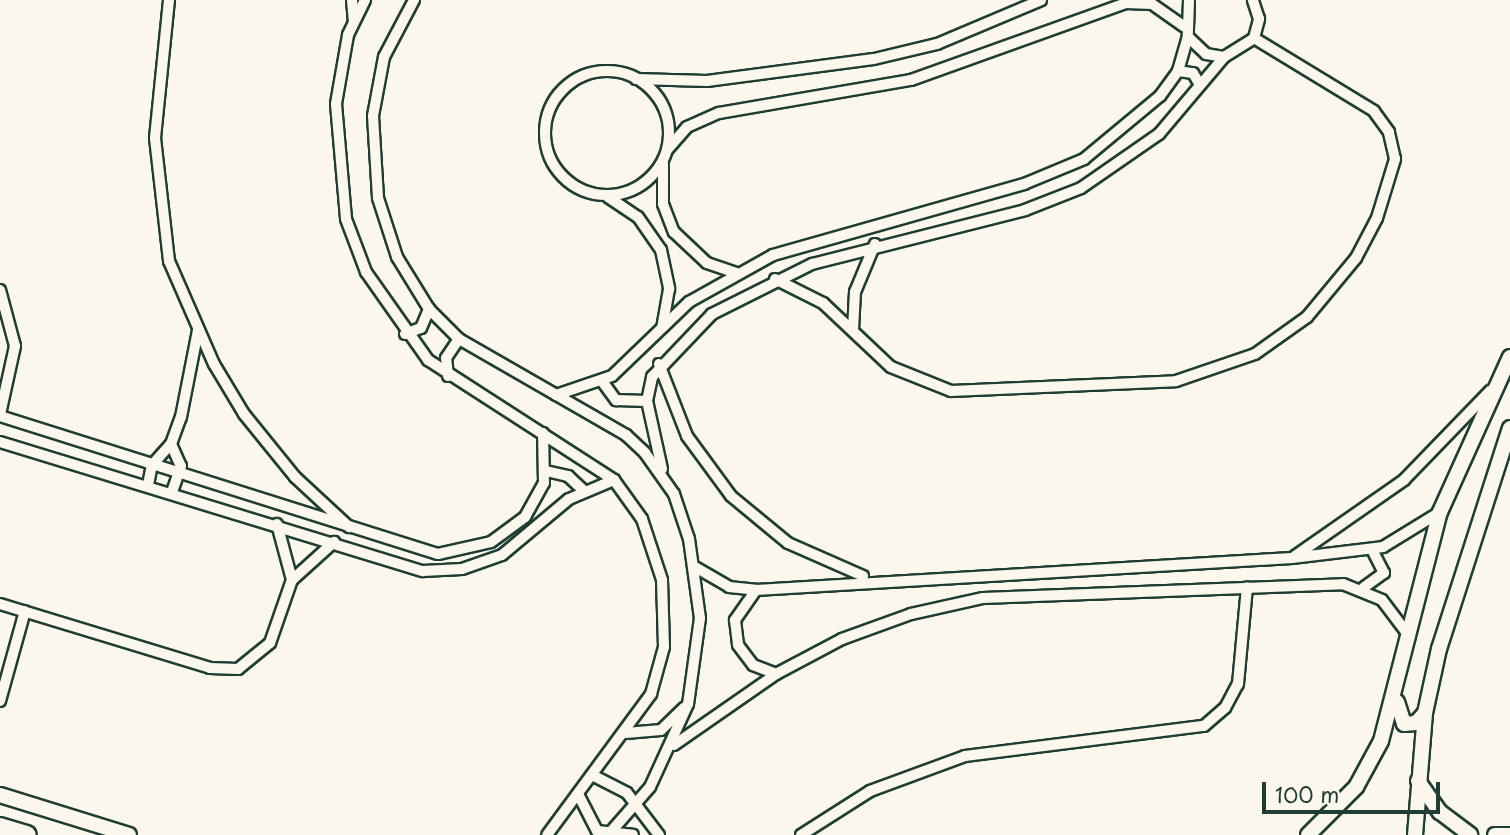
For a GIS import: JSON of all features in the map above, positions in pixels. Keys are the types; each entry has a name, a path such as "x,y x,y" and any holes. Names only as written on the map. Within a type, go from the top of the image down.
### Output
{"main road":[{"path":"0,827 27,835"}],"street":[{"path":"169,0 158,81 156,187 169,261 198,330 268,446 354,531"},
{"path":"352,0 354,21"},
{"path":"365,0 354,21 336,104 346,219 366,272 405,334 448,376 543,433 614,480 648,534 665,612 657,679 626,733 547,835"},
{"path":"414,0 378,76 372,157 389,238 429,309 459,339 626,435 665,477"},
{"path":"662,329 669,289 661,250 639,217 606,195 584,191 558,170 548,150 548,117 563,90 587,75 606,71 636,79 707,81 874,59 937,44 1041,0"},
{"path":"556,395 601,381 689,302 736,274 838,232 1065,168 1126,129 1178,71 1189,0"},
{"path":"1253,0 1258,12"},
{"path":"609,834 637,805 674,745 688,704 700,641 695,567 665,477 646,401 660,363 712,314 775,279 875,244 1025,210 1081,188 1159,134 1224,57 1254,38 1260,0"},
{"path":"606,195 640,186 687,127 719,113 911,80 1126,3 1152,4 1186,31 1206,54 1224,57"},
{"path":"775,279 812,295 902,374 964,393 1184,379 1240,362 1283,337 1339,282 1366,242 1387,194 1394,150 1374,111 1254,38"},
{"path":"1178,71 1193,73 1200,85"},
{"path":"636,79 664,109 662,196 674,232 694,255 736,274"},
{"path":"853,330 855,292 875,244"},
{"path":"0,290 15,346 0,415 425,553 478,547 525,517 546,471 543,433"},
{"path":"405,334 425,324 429,309"},
{"path":"148,485 152,465 171,444 198,330"},
{"path":"448,376 446,358 459,339"},
{"path":"1308,835 1339,808 1370,765 1397,694 1440,512 1510,357"},
{"path":"660,363 687,436 731,495 804,552 873,578"},
{"path":"1292,558 1404,480 1499,380"},
{"path":"601,381 616,400 646,401"},
{"path":"1416,835 1425,713 1442,638 1510,428"},
{"path":"0,442 277,524 410,569 463,569 514,547 583,491 614,480"},
{"path":"171,444 181,474 172,492"},
{"path":"546,471 568,476 583,491"},
{"path":"695,567 729,587 756,590 873,578 1292,558 1372,549 1414,534 1440,512"},
{"path":"0,604 210,668 238,669 270,643 292,580 289,551 277,524"},
{"path":"292,580 334,542"},
{"path":"674,745 776,674 864,630 959,602 1247,587 1363,588 1376,584 1384,573 1372,549"},
{"path":"801,835 870,791 955,758 1204,726 1225,708 1238,684 1247,587"},
{"path":"1363,588 1391,608 1410,638"},
{"path":"756,590 739,608 735,633 744,657 776,674"},
{"path":"0,701 25,611"},
{"path":"1397,694 1404,724 1416,723 1425,713"},
{"path":"626,733 661,730 688,704"},
{"path":"592,775 610,779 637,805 659,835"},
{"path":"1418,780 1440,813 1470,835"},
{"path":"3,794 129,835"},
{"path":"578,794 587,821 609,834 633,835"},
{"path":"1494,835 1510,835"}]}
